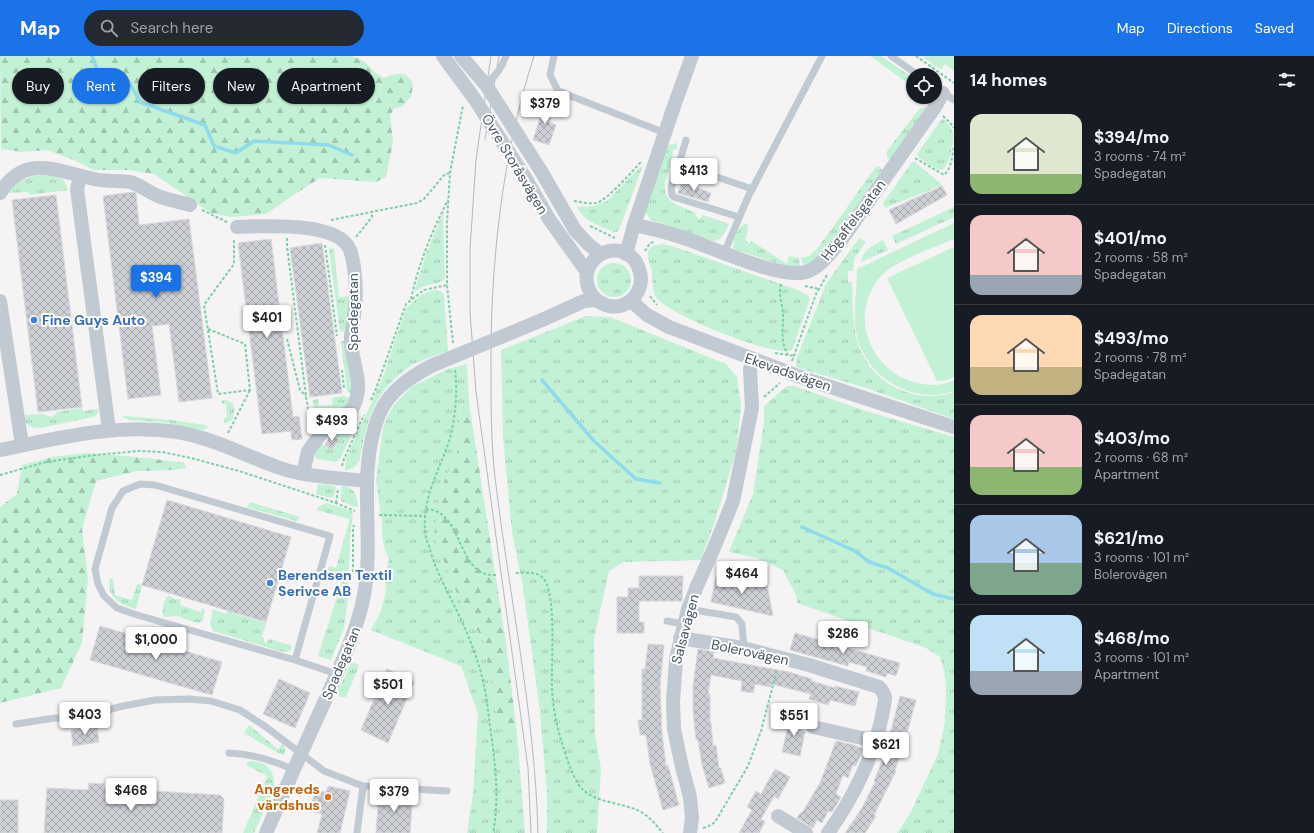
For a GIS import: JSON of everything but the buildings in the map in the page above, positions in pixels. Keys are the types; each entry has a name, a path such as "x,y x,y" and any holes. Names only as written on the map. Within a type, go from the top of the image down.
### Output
{"street":[{"name":"Övre Storåsvägen","path":"443,56 480,91 541,171 575,230 589,245 601,254"},
{"name":"Övre Storåsvägen","path":"461,56 526,179 549,219 587,272"},
{"path":"627,249 601,254 592,261 587,272 587,287 596,300 602,304 617,306 624,304 637,294 641,285 639,267 627,249 634,224 692,56"},
{"name":"Högaffelsgatan","path":"634,224 682,237 724,253 783,272 799,273 808,271 822,262 840,242 935,107 946,95"},
{"path":"0,193 13,177 22,172 38,168 53,169 96,180 130,182 143,187 157,196 190,205"},
{"path":"80,176 77,189 109,430"},
{"path":"235,233 288,227 319,230 337,236 347,244"},
{"name":"Spadegatan","path":"347,244 351,251 355,279 355,306 351,340 358,388 364,405"},
{"name":"Spadegatan","path":"266,833 336,675 360,616 365,594 366,580 368,536 367,481 372,438 379,414 386,401 394,391 411,377 431,366 584,301 596,300"},
{"name":"Ekevadsvägen","path":"631,300 647,315 669,327 752,360 954,427"},
{"path":"0,302 22,445"},
{"name":"Salsavägen","path":"691,830 692,809 690,797 674,729 674,675 676,659 688,609 733,501 752,408 750,370 752,360"},
{"path":"303,473 308,451 330,423 351,410 364,405"},
{"path":"0,450 109,430 130,428 153,429 179,432 222,445 282,469 367,481"},
{"name":"Bolerovägen","path":"682,631 879,687 884,692 885,699 880,726 865,768 845,806 828,833"},
{"path":"813,727 875,741"},
{"path":"778,816 806,833"}],"lane":[{"path":"480,91 497,73 506,56"},
{"path":"554,56 550,75 558,91 665,133"},
{"path":"724,253 752,189 822,56"},
{"path":"891,56 908,68"},
{"path":"686,140 671,187 672,196 739,217"},
{"path":"679,164 752,189"},
{"path":"295,660 330,536 155,485 140,484 123,492 112,508 95,570 98,584 104,596 117,608 136,615 295,660 336,675"},
{"path":"688,609 736,618 742,624 744,648"},
{"path":"667,621 682,631"},
{"path":"16,724 55,718 88,717 123,706 154,700 189,699 211,701 240,710 301,753 324,772 363,786 446,791"},
{"path":"229,753 246,754 294,770"},
{"path":"357,833 363,786"}],"path":[{"path":"916,56 954,83"},
{"path":"453,344 447,285 446,222 450,173 462,107"},
{"path":"942,115 952,124 954,128"},
{"path":"912,157 944,175 948,172 954,146"},
{"path":"568,199 584,203 597,203 605,198 645,157"},
{"path":"338,343 317,225 323,222 408,205 424,199 445,174 450,173"},
{"path":"411,300 424,254 448,198"},
{"path":"190,205 218,217 235,233 234,264 204,305 218,394 250,390"},
{"path":"347,244 356,237 372,217 372,212"},
{"path":"587,225 627,249 645,251 646,256"},
{"path":"288,227 287,246 309,416 330,423"},
{"path":"781,281 780,290 783,313 782,336 784,348 788,355"},
{"path":"336,503 344,459 364,405 376,389 406,304 424,290 447,285"},
{"path":"650,294 655,303 660,307"},
{"path":"773,352 794,356 816,294"},
{"path":"208,329 245,344 250,390 222,445"},
{"path":"287,339 300,390 306,396"},
{"path":"341,364 345,393 364,405"},
{"path":"455,366 456,389 452,432 428,495 425,516 425,533 436,569 464,626 479,666 485,688 497,787 497,813 493,833"},
{"path":"0,474 46,462 60,460 139,451 162,452 239,471 356,511"},
{"path":"426,509 438,511 446,518 476,570 489,576 496,575"},
{"path":"378,515 425,516"},
{"path":"516,573 531,573 537,575 542,578 549,590 552,632 552,686 554,703 557,723 565,752 578,785 590,795 640,812 650,818 663,833"},
{"path":"691,830 707,827 715,822 748,766 761,731 780,658"}],"green space":[{"path":"0,56 352,56 364,61 371,68 277,68 277,104 375,104 375,72 384,78 396,74 403,74 413,83 411,97 402,107 395,108 390,115 393,142 386,177 376,182 320,178 266,214 231,217 211,213 154,174 129,170 94,170 74,160 47,150 22,152 1,149"},
{"path":"870,56 881,56 906,73 906,82"},
{"path":"922,56 954,56 954,71 945,64 942,68 938,68"},
{"path":"926,107 928,108 891,160 887,157 887,151 919,109"},
{"path":"943,119 951,128 953,138 952,149 946,166 940,170 918,157 917,154"},
{"path":"677,143 677,149 673,150 672,160 665,181 666,194 674,203 696,213 695,216 700,219 703,215 729,224 723,236 716,241 654,221 650,219 645,212 667,148 669,145"},
{"path":"912,162 915,162 942,185 885,208 883,203"},
{"path":"643,165 617,232 588,220 580,212 577,207 594,206 607,201"},
{"path":"879,166 882,170 826,251 809,264 803,266 801,258 809,256 818,248 875,168"},
{"path":"42,175 59,177 67,185 68,190 29,195 28,192 7,193 7,189 20,181"},
{"path":"954,207 954,217 896,244 892,236"},
{"path":"444,210 445,278 443,281 422,287 414,292 426,254"},
{"path":"954,223 954,239 905,260 881,276 871,291 866,307 865,324 869,340 876,355 887,367 901,377 923,384 941,384 954,380 954,391 939,395 908,391 881,375 870,364 862,351 857,336 855,320 857,269"},
{"path":"744,224 748,224 747,236 745,240 749,244 752,241 787,264 789,256 799,258 800,266 788,267 734,249 733,242 739,228"},
{"path":"859,238 866,242 855,257 853,271 848,271 848,282 852,282 855,328 858,343 864,357 873,370 883,380 896,388 924,396 939,396 954,392 954,419 866,388 796,367 797,358 826,284"},
{"path":"883,240 888,250 861,262 866,251"},
{"path":"662,244 672,246 798,290 809,296 810,299 792,350 764,347 721,333 699,324 665,305 654,294 652,273 648,256 651,248"},
{"path":"954,247 954,377 948,380 937,381 887,278"},
{"path":"334,248 339,297 349,296 344,331 340,332 329,249"},
{"path":"611,263 617,263 621,264 628,270 631,280 630,287 624,294 617,297 611,297 607,296 600,290 597,283 597,277 598,273 604,266"},
{"path":"437,290 442,292 444,295 448,351 416,363 394,379 386,388 374,406 370,416 360,459 354,467 345,471 346,459 383,377 406,308 421,295"},
{"path":"586,316 610,317 726,364 737,377 741,406 736,452 715,521 701,560 624,562 609,571 594,638 595,733 601,769 597,833 547,833 547,793 540,712 523,587 512,532 503,437 501,350"},
{"path":"341,341 345,341 353,396 347,391"},
{"path":"467,364 469,403 460,405 457,454 441,488 455,589 484,643 498,721 502,732 517,734 525,833 467,833 473,794 478,714 461,666 371,630 381,611 386,591 385,576 389,559 384,547 376,481 383,428 388,415 395,404 411,387 448,369"},
{"path":"787,386 794,386 866,411 954,437 954,833 897,833 911,812 938,754 945,722 946,687 944,670 940,657 926,648 797,603 797,597 783,570 757,558 729,552 753,494 764,422 764,406"},
{"path":"344,396 351,399 348,404 339,410 311,415 311,413 314,412 313,400 318,399 319,406 333,405 332,398"},
{"path":"226,400 234,406 234,411 232,420 224,423 224,418 227,417 226,404 222,404 221,401"},
{"path":"469,403 506,643 517,734 502,732 498,721 484,643 455,589 434,535 441,488 457,454 460,405"},
{"path":"82,408 83,411 98,409 97,415 40,428 28,425 22,415 43,414 52,417 57,412"},
{"path":"122,417 171,420 205,425 209,427 203,430 160,422 129,420"},
{"path":"339,426 351,436 341,457 336,462 316,459 315,455 320,443 333,450 339,440 331,434 331,432"},
{"path":"87,453 184,463 186,468 174,470 137,471 96,481 82,529 88,579 82,643 61,688 0,703 0,507 17,494 22,465 52,457"},
{"path":"318,484 335,486 336,489 334,495 330,498 316,494"},
{"path":"345,486 354,491 358,507 341,501 341,487"},
{"path":"250,502 300,518 296,521 247,507"},
{"path":"326,503 352,511 353,517 350,534 347,589 349,589 349,591 344,628 331,660 318,656 344,575 328,570 329,566 336,568 349,519 317,510 318,507"},
{"path":"110,578 113,578 115,595 132,600 137,584 142,585 136,609 125,605 112,595 109,584"},
{"path":"169,595 174,599 180,599 180,605 201,612 202,608 205,610 202,622 193,622 177,616 164,617 163,606"},
{"path":"213,609 226,614 227,611 266,623 262,637 264,638 264,642 267,643 269,639 290,645 292,646 290,651 279,651 213,631 210,624"},
{"path":"353,663 359,666 346,697 340,697 338,691 351,664"},
{"path":"249,725 278,749 283,743 286,750 284,755 244,733"},
{"path":"252,761 267,766 273,774 274,785 273,791 254,833 243,833 267,776 246,765 248,762"}],"waterway":[{"path":"92,56 99,74 113,89 129,82 140,102 205,125 214,146 236,153 254,141 329,145 352,155"},
{"path":"542,380 594,441 636,479 660,483"},
{"path":"802,527 855,551 869,562 888,568 933,594 954,599"}],"tram line":[{"path":"491,56 476,160 470,249 470,312 476,392 528,768 531,833"},
{"path":"485,139 499,56"},
{"path":"534,56 513,134 500,214 495,254 491,335 491,400 495,477 527,699 536,788 538,833"}],"place":[{"name":"Fine Guys Auto","path":"34,320"},
{"name":"Berendsen Textil Serivce AB","path":"270,583"},
{"name":"Angereds värdshus","path":"328,797"}]}
